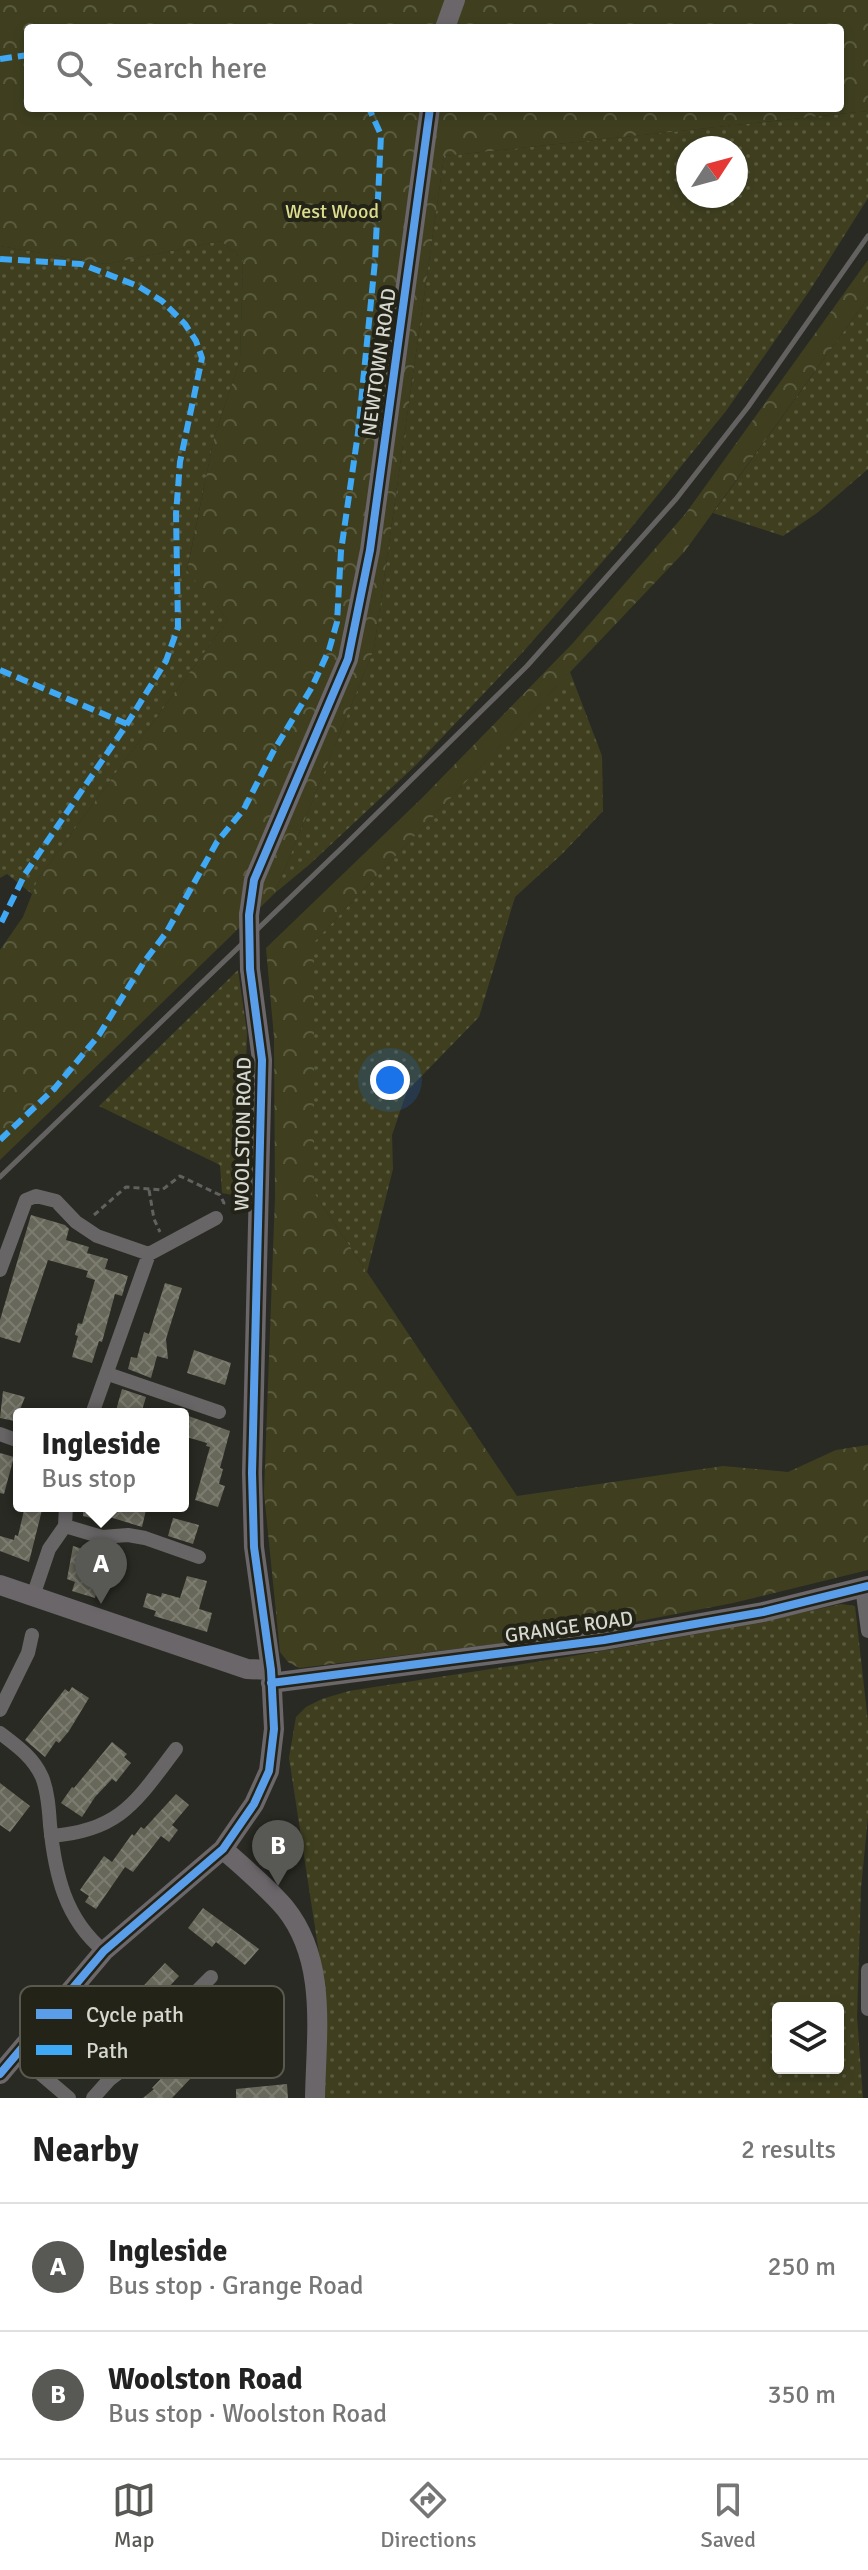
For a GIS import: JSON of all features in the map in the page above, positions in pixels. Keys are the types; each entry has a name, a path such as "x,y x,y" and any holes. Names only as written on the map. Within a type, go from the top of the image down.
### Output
{"street":[{"path":"446,24 455,0"},
{"name":"NEWTOWN ROAD","path":"356,619 370,550 429,112"},
{"name":"WOOLSTON ROAD","path":"74,1986 104,1951 223,1849 254,1804 269,1771 274,1729 271,1676 254,1547 252,1473 262,1060 250,969 249,915 254,880 348,659 356,619"},
{"path":"0,1270 26,1200 36,1196 56,1201 76,1222 97,1236 149,1254"},
{"path":"94,1408 149,1254 216,1218"},
{"path":"108,1374 219,1412"},
{"path":"33,1596 49,1549 65,1526 66,1512"},
{"path":"65,1526 102,1537 128,1535 145,1538 199,1557"},
{"name":"GRANGE ROAD","path":"0,1585 271,1676 604,1640 763,1612 865,1587"},
{"path":"865,1587 868,1631"},
{"path":"0,1710 28,1653 32,1635"},
{"path":"0,1733 27,1754 42,1778 48,1800 59,1884 73,1917 104,1951"},
{"path":"51,1836 82,1834 113,1819 138,1800 176,1749"},
{"path":"223,1849 286,1909 304,1939 314,1971 317,2003 315,2098"},
{"path":"868,1970 868,2009"},
{"path":"202,1986 211,1977"},
{"name":"WOOLSTON ROAD","path":"0,2074 20,2048"},
{"path":"16,2053 20,2056"},
{"path":"45,2078 69,2098"},
{"path":"93,2098 112,2078"}],"path":[{"path":"86,1228 93,1215 126,1187 162,1190 180,1176 220,1195 224,1203 216,1218"},
{"path":"149,1190 154,1219 166,1245"}],"green space":[{"name":"West Wood","path":"0,0 868,0 868,111 444,156 374,649 275,893 0,1160 0,950 23,917 38,879 228,620 187,571 214,438 240,360 243,260 221,241 106,264 0,246"},
{"path":"868,111 868,198 810,290 726,411 618,544 522,653 416,765 275,893 374,649 444,156"},
{"path":"221,241 243,260 240,360 214,438 187,570 228,620 38,879 32,894 7,874 0,878 0,246 106,264"},
{"path":"868,260 868,298 685,551 314,942 314,1193 517,1496 723,1466 788,1472 836,1450 868,1445 868,1570 733,1603 561,1636 299,1668 288,1662 280,1652 264,1493 275,1197 274,1037 266,948 421,799 573,643 686,513"},
{"path":"868,298 868,469 817,513 783,536 713,513"},
{"path":"570,672 602,756 603,811 515,897 479,1017 407,1091 392,1135 393,1169 367,1272 314,1193 314,942"},
{"path":"238,970 247,1032 242,1197 222,1193 220,1165 99,1106"},
{"path":"841,1604 855,1606 868,1722 868,1817 861,1888 857,2017 863,2098 320,2098 324,1986 289,1758 296,1717 306,1707 322,1699 349,1691 719,1630"}],"building":[{"path":"31,1215 65,1225 69,1229 66,1240 89,1247 87,1253 108,1259 105,1269 128,1276 122,1296 115,1294 102,1342 99,1341 92,1363 72,1357 78,1323 82,1324 95,1280 86,1277 88,1271 48,1260 20,1343 0,1337 0,1320"},
{"path":"165,1283 182,1288 166,1339 168,1359 157,1356 151,1378 128,1369 131,1357 137,1358 144,1332 149,1334"},
{"path":"194,1350 231,1363 225,1385 187,1373"},
{"path":"122,1389 146,1397 143,1408 117,1408"},
{"path":"3,1391 25,1397 21,1408 13,1408 13,1421 0,1418"},
{"path":"189,1416 230,1431 220,1468 223,1469 219,1484 225,1486 218,1507 195,1500 210,1447 206,1446 207,1443 189,1438"},
{"path":"0,1453 13,1457 13,1461 4,1494 0,1493"},
{"path":"24,1512 42,1512 29,1562 0,1551 0,1536 14,1540 15,1535 18,1536"},
{"path":"83,1512 146,1512 142,1527 100,1514 98,1520 83,1516"},
{"path":"173,1518 199,1525 193,1544 168,1536"},
{"path":"73,1546 96,1553 90,1577 100,1580 95,1598 72,1591 75,1582 67,1579"},
{"path":"187,1576 207,1581 199,1609 212,1613 207,1632 154,1616 156,1611 143,1607 147,1593 180,1598"},
{"path":"72,1687 89,1698 69,1731 59,1743 56,1741 45,1757 25,1740 65,1689 69,1692"},
{"path":"112,1742 127,1754 124,1757 131,1763 116,1782 112,1779 95,1797 82,1817 61,1803"},
{"path":"0,1783 30,1806 10,1832 0,1825"},
{"path":"176,1794 189,1805 172,1825 178,1830 169,1842 161,1836 133,1872 125,1867 96,1909 85,1902 89,1896 80,1890 104,1856 112,1862 132,1834 134,1836 141,1827 144,1829"},
{"path":"203,1908 259,1949 245,1965 216,1942 212,1947 188,1928"},
{"path":"165,1963 179,1976 170,1986 143,1986"},
{"path":"162,2078 191,2078 172,2098 143,2098"},
{"path":"287,2084 288,2098 236,2098 236,2089"}],"railway":[{"path":"0,1177 527,666 676,499 748,407 868,236"}],"marked path":[{"path":"0,59 24,56"},
{"path":"0,1140 55,1088 99,1035 144,962 166,933 217,842 244,809 273,752 312,687 329,650 337,622 341,551 358,433 375,261 381,135 371,112"},
{"path":"0,259 81,264 138,286 162,301 185,324 202,358 180,462 176,514 178,627 166,661 25,874 0,925"},
{"path":"0,670 127,724"}],"cycle path":[{"path":"74,1986 104,1951 223,1849 254,1804 269,1771 274,1729 271,1670 254,1547 252,1473 262,1060 250,969 249,915 254,880 348,659 370,550 429,112"},
{"path":"271,1683 604,1640 763,1612 868,1586"},
{"path":"0,2074 20,2050"}],"place":[{"name":"Ingleside","path":"101,1604"},
{"name":"Woolston Road","path":"278,1886"}]}
